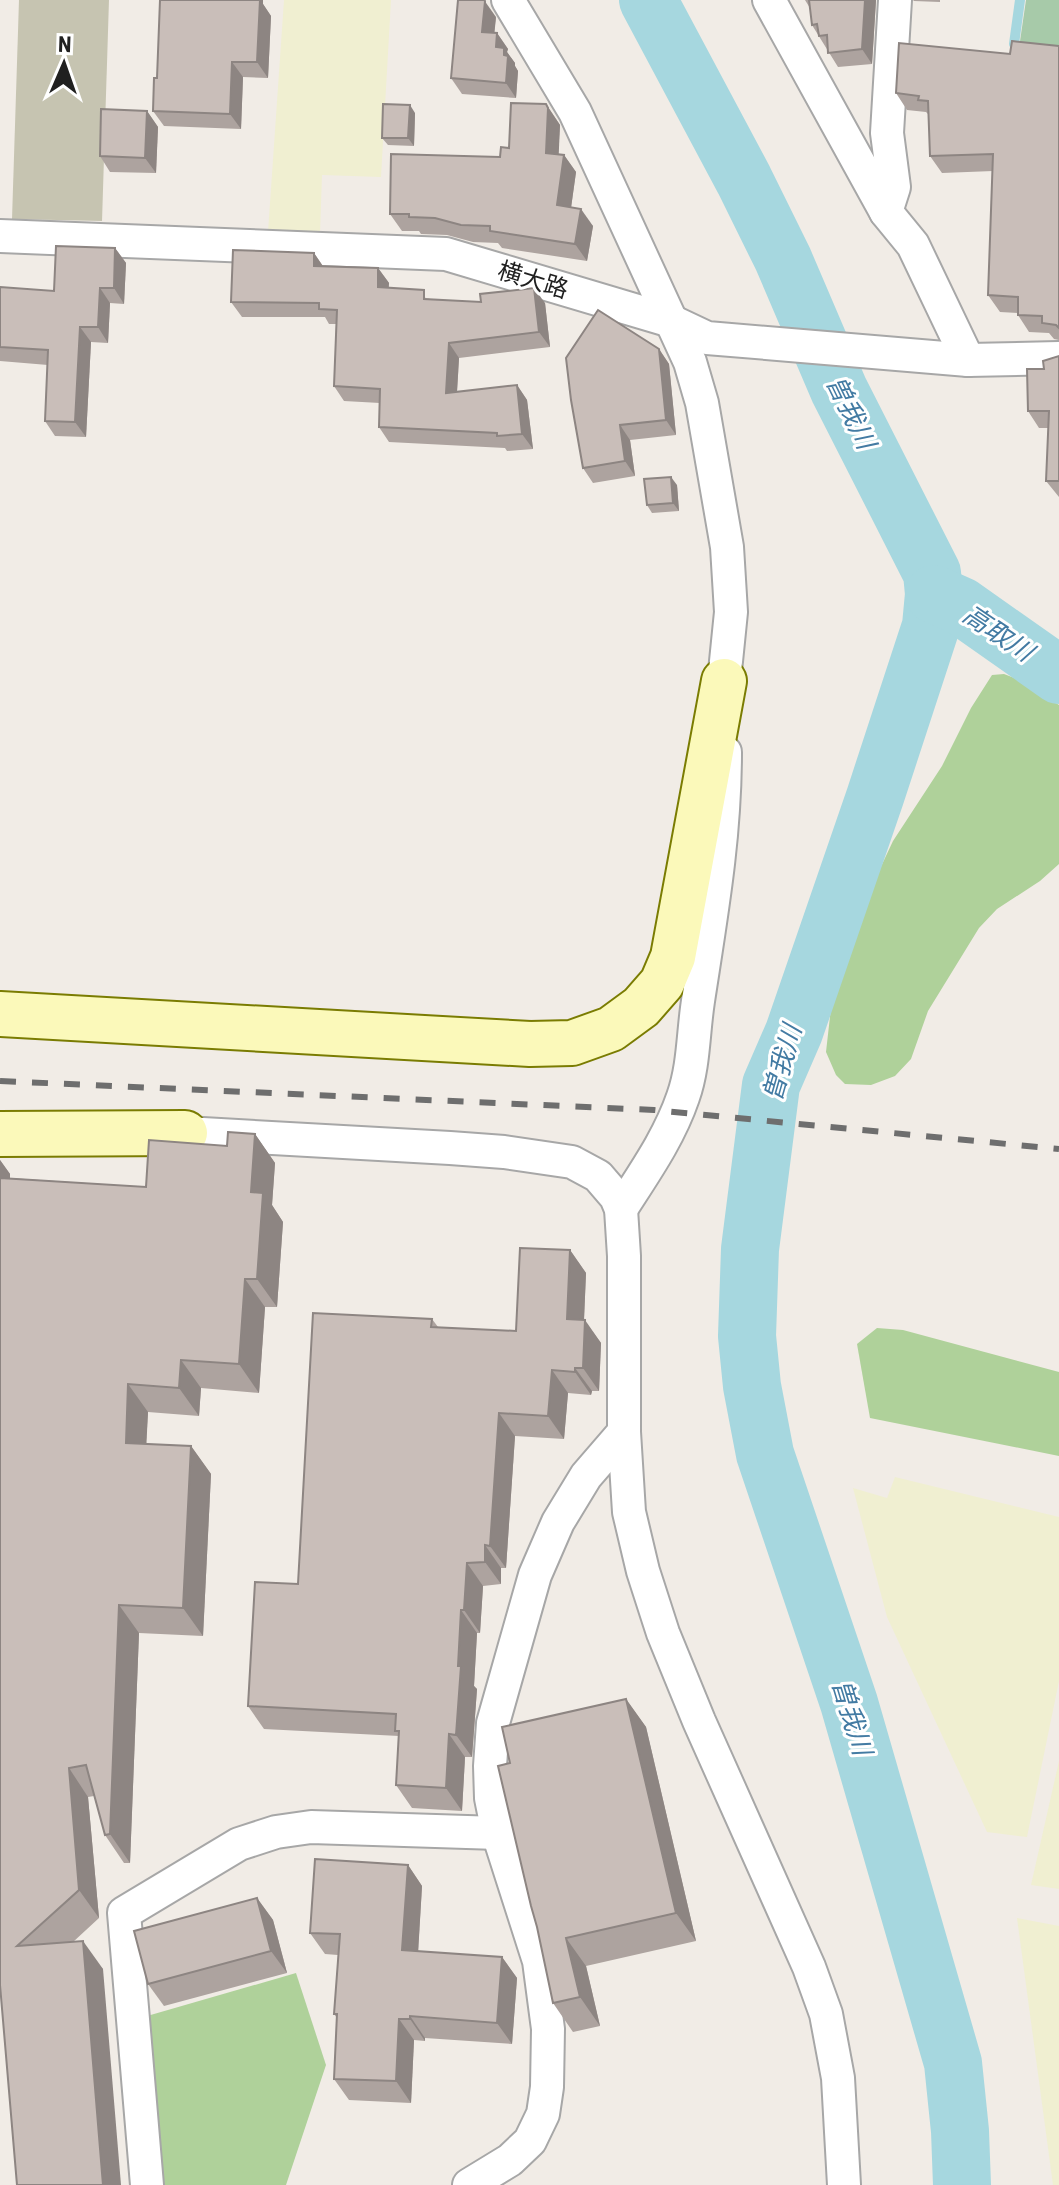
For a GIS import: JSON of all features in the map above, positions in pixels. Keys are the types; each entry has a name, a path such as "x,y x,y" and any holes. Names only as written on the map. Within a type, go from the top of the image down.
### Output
{"street":[{"path":"0,1014 530,1044 572,1043 611,1029 641,1007 662,983 673,957 724,681 731,612 727,547 702,403 690,362 575,112 508,0"},
{"path":"769,0 886,212 913,245 957,358"},
{"path":"886,212 894,187 887,133 895,0"},
{"name":"横大路","path":"0,236 446,254 671,321 707,338 957,358 1059,358"},
{"path":"621,1209 669,1132 684,1096 693,1057 696,1013 715,900 725,802 724,681"},
{"path":"0,1134 185,1133 504,1152 572,1162 598,1176 616,1197 621,1209 624,1256 624,1432 629,1512 643,1571 663,1633 809,1967 826,2014 838,2078 844,2185"},
{"path":"469,2185 510,2160 530,2141 543,2114 547,2087 548,2029 539,1961 498,1833 491,1798 493,1723 535,1575 558,1522 586,1476 624,1432"},
{"path":"147,2185 124,1913 239,1844 276,1832 311,1827 498,1833"}],"shaded area":[{"path":"19,0 109,0 102,221 12,219"}],"green space":[{"path":"284,0 391,0 381,177 322,175 320,234 268,232"},
{"path":"1026,0 1059,0 1059,54 1019,48"},
{"path":"1004,674 1059,705 1059,864 1040,881 997,909 979,928 928,1011 911,1059 895,1076 871,1085 845,1084 836,1075 826,1052 832,999 877,875 893,841 942,766 971,708 992,675"},
{"path":"877,1328 903,1330 1059,1372 1059,1456 870,1418 857,1344"},
{"path":"895,1477 1059,1517 1059,1681 1027,1837 987,1832 887,1617 853,1488 887,1498"},
{"path":"1059,1761 1059,1889 1031,1885"},
{"path":"1017,1918 1059,1926 1059,2185 1053,2185"},
{"path":"296,1973 326,2065 286,2185 135,2185 116,2025"}],"building":[{"path":"160,0 260,0 257,62 232,62 230,114 153,111"},
{"path":"458,0 485,1 482,32 497,33 496,47 504,48 504,55 508,56 506,83 451,78"},
{"path":"809,0 865,0 862,49 828,53 827,35 819,36 817,24 812,25"},
{"path":"1012,41 1059,46 1059,328 1042,323 1042,316 1018,315 1018,297 988,295 993,154 930,156 928,101 918,100 919,96 896,93 899,43 1010,54"},
{"path":"511,103 546,104 548,108 546,153 564,155 557,205 581,209 575,244 490,231 490,226 461,225 435,218 390,214 391,154 500,157 501,147 509,148"},
{"path":"383,104 410,105 408,138 382,138"},
{"path":"101,109 147,111 145,158 100,156"},
{"path":"56,246 115,248 114,288 100,288 98,327 80,327 75,422 45,421 48,350 0,347 0,287 54,291"},
{"path":"233,250 314,253 314,266 378,268 378,287 424,290 424,299 481,302 480,294 534,288 539,332 449,343 446,393 517,385 522,434 497,436 497,433 379,427 380,389 334,386 337,310 319,309 319,303 231,302"},
{"path":"598,310 659,349 666,420 620,425 625,461 583,468 566,358"},
{"path":"1059,356 1059,481 1046,481 1049,411 1028,411 1027,369 1044,369 1043,361"},
{"path":"671,477 673,503 647,505 644,479"},
{"path":"228,1132 255,1134 251,1192 263,1193 257,1279 245,1279 239,1364 181,1360 179,1388 128,1384 126,1443 191,1446 183,1608 119,1605 110,1834 105,1835 86,1765 69,1768 79,1890 17,1946 83,1941 103,2185 17,2185 0,1985 0,1178 146,1187 149,1140 227,1146"},
{"path":"520,1248 570,1250 567,1319 585,1320 583,1368 575,1368 575,1372 552,1370 548,1416 499,1413 490,1546 485,1545 485,1562 467,1563 464,1610 461,1610 456,1735 449,1734 446,1788 396,1785 399,1731 395,1731 396,1714 248,1706 255,1582 298,1584 313,1313 432,1319 431,1327 516,1331"},
{"path":"626,1699 676,1913 566,1938 580,1997 553,2003 498,1766 510,1763 502,1727"},
{"path":"315,1859 408,1865 402,1950 502,1957 497,2023 410,2016 410,2019 399,2019 396,2081 334,2079 337,2014 334,2014 340,1934 310,1933"},
{"path":"257,1898 271,1951 148,1984 134,1931"}],"waterway":[{"name":"曽我川","path":"648,0 744,180 783,259 839,390 932,573 931,626 794,1032 771,1085 750,1249 747,1336 752,1386 765,1454 849,1703 953,2063 962,2185"},
{"path":"1014,44 1020,0"},
{"name":"高取川","path":"934,594 961,606 1059,675"}],"railway":[{"path":"0,1081 654,1110 1059,1149"}]}
